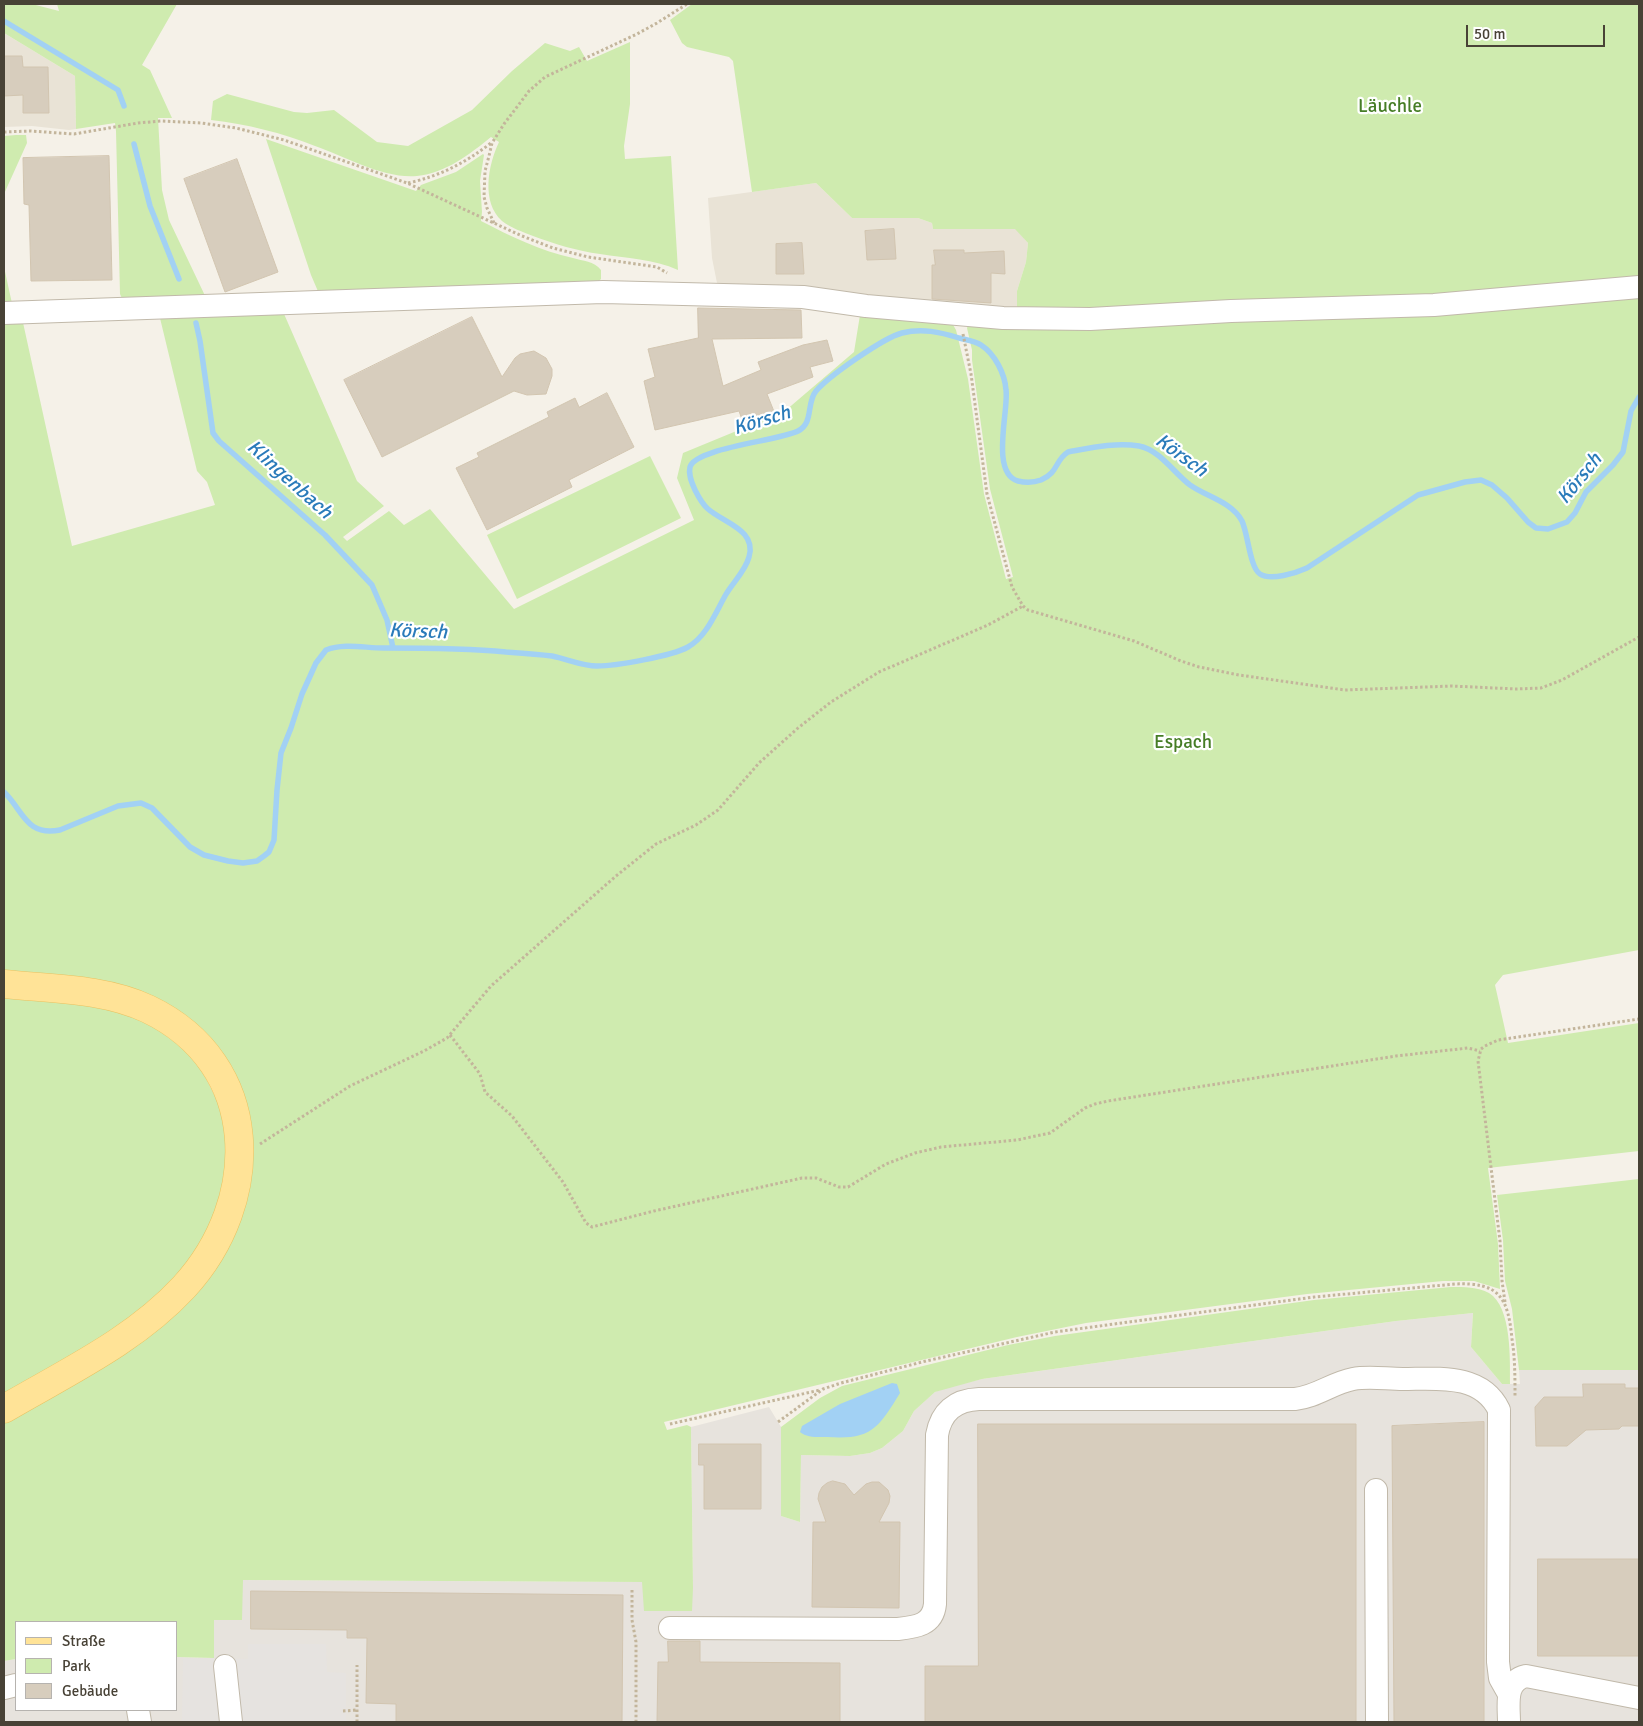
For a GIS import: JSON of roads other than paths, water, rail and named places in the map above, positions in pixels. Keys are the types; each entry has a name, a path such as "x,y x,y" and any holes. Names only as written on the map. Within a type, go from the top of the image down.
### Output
{"main road":[{"path":"4,984 106,995 138,1004 166,1018 198,1046 217,1070 233,1104 240,1149 236,1189 226,1220 210,1253 186,1285 157,1313 119,1342 4,1409"}],"street":[{"path":"4,313 590,292 813,297 866,306 1003,318 1076,319 1231,310 1426,305 1639,287"},
{"path":"670,1628 898,1629 919,1626 927,1622 932,1616 935,1604 937,1435 944,1415 961,1402 979,1399 1295,1399 1313,1395 1339,1383 1354,1379 1444,1379 1462,1381 1480,1389 1492,1399 1499,1410 1498,1662 1500,1678 1513,1687"},
{"path":"1376,1490 1377,1722"},
{"path":"225,1666 231,1722"},
{"path":"1509,1722 1513,1687 1526,1676 1639,1698"}],"water":[{"path":"892,1383 897,1384 900,1393 886,1415 872,1430 864,1434 842,1437 813,1437 800,1432 802,1426 840,1404"}],"waterway":[{"name":"Klingenbach","path":"4,21 118,90 124,106"},
{"name":"Klingenbach","path":"134,144 150,206 179,279"},
{"name":"Klingenbach","path":"196,323 213,433 219,441 325,535 372,585 387,620 393,648"},
{"name":"Körsch","path":"4,792 26,820 40,830 60,830 118,806 141,803 152,808 190,847 204,855 243,863 257,861 269,852 274,840 281,753 302,694 316,663 326,650 347,646 475,650 552,656 580,664 597,666 644,660 670,654 688,647 700,637 728,591 745,568 750,548 748,540 738,528 708,509 702,502 692,482 690,467 695,460 706,455 798,431 806,423 813,396 823,384 844,367 882,342 902,333 931,331 976,342 995,359 1001,371 1006,390 1003,454 1005,466 1010,476 1024,482 1041,480 1054,470 1068,452 1112,445 1130,445 1147,448 1160,457 1190,485 1226,504 1238,514 1242,521 1251,558 1257,571 1270,577 1290,574 1307,568 1418,495 1465,482 1481,480 1492,485 1536,528 1548,529 1567,522 1575,513 1586,492 1623,452 1631,411 1639,397"}],"park label":[{"name":"Läuchle","path":"1390,107"},
{"name":"Espach","path":"1183,743"}]}
